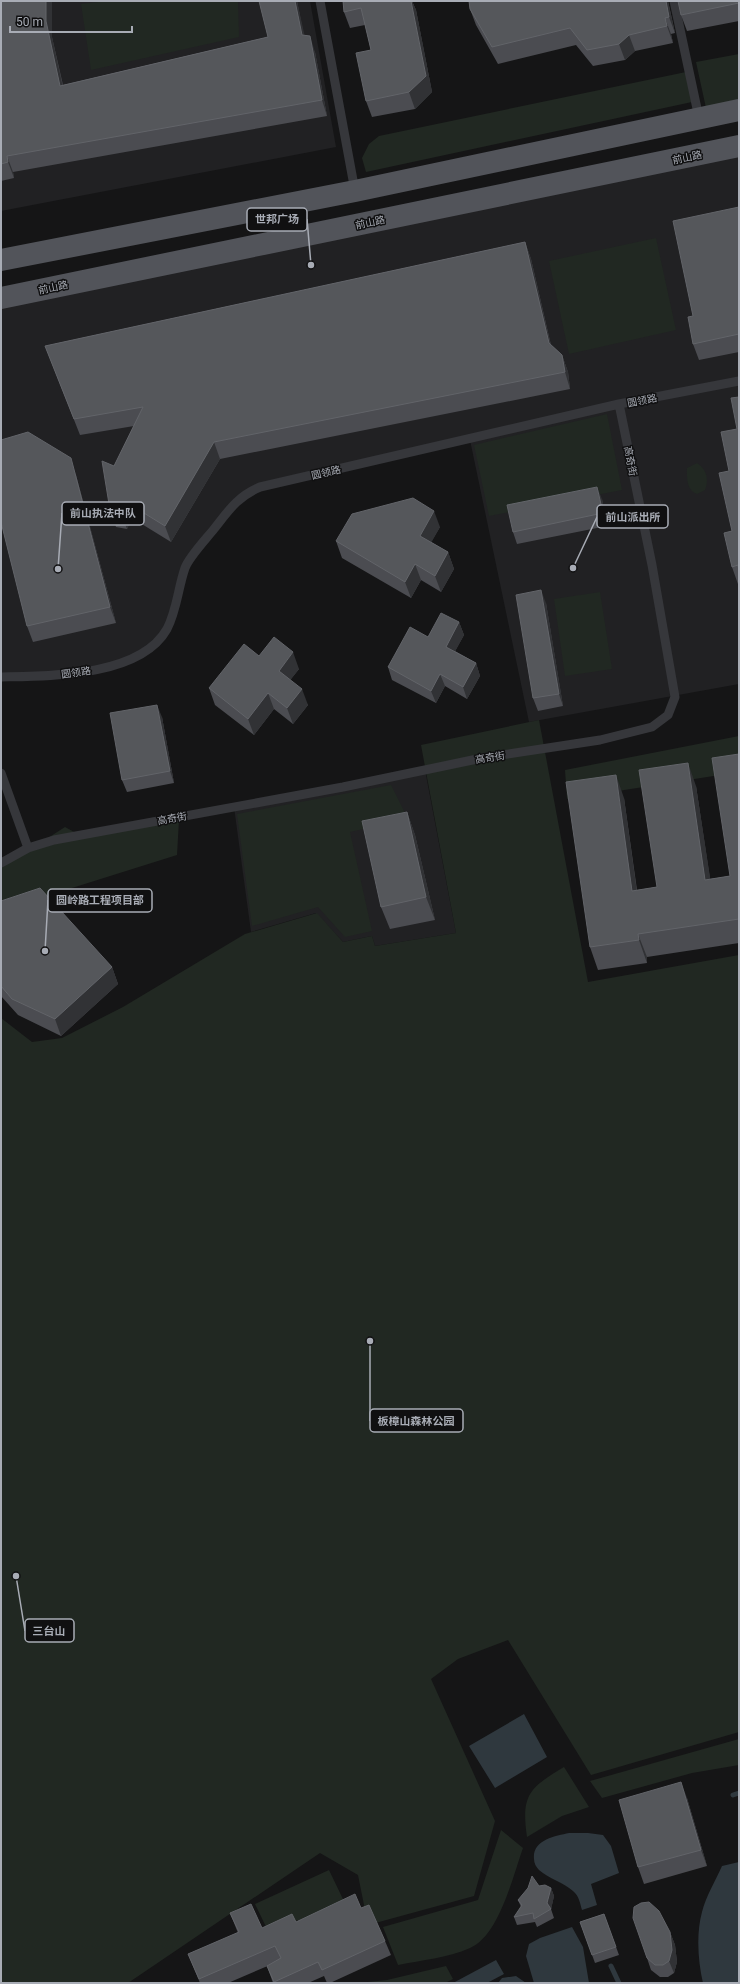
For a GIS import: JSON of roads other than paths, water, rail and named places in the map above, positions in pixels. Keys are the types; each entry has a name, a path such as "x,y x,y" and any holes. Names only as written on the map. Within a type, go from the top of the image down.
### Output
{"main road":[{"path":"1,260 355,191 739,110"},
{"name":"前山路","path":"1,298 739,146"}],"lane":[{"path":"320,1 355,191"},
{"path":"674,1 699,118"},
{"name":"圆领路","path":"1,677 75,673 113,665 138,656 158,641 167,629 179,596 186,567 234,503 245,494 260,487 620,404 739,381"},
{"name":"高奇街","path":"1,863 28,848 54,840 342,787 482,758 600,740 652,727 668,714 675,696 652,566 620,404"},
{"path":"1,773 28,848"}],"waterway":[{"path":"733,1795 739,1793"},
{"path":"611,1966 619,1983"}],"place":[{"name":"世邦广场","path":"311,265"},
{"name":"前山派出所","path":"573,568"},
{"name":"前山执法中队","path":"58,569"},
{"name":"圆岭路工程项目部","path":"45,951"},
{"name":"板樟山森林公园","path":"370,1341"},
{"name":"三台山","path":"16,1576"}]}
